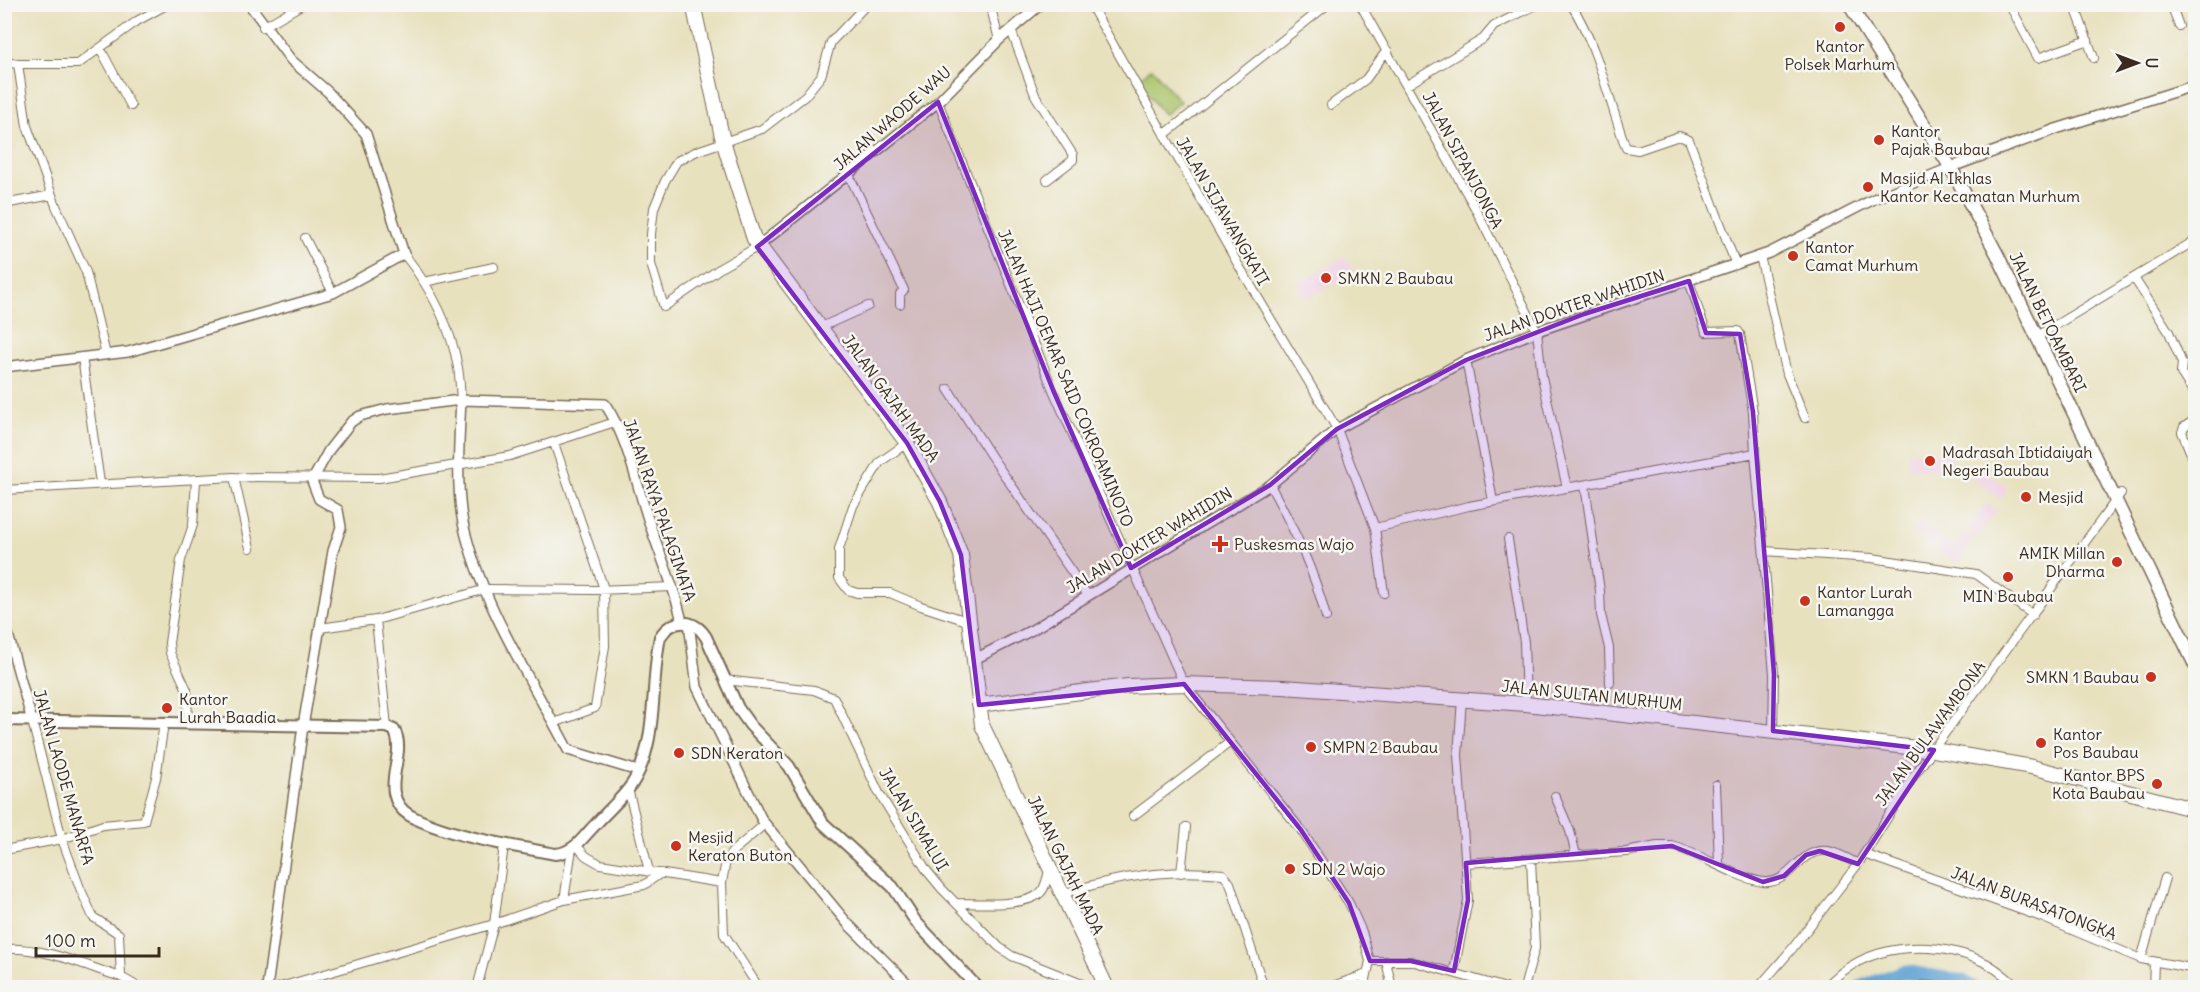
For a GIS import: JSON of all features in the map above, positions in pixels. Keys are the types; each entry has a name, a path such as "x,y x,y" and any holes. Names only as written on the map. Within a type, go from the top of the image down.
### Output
{"highway":[{"name":"JALAN GAJAH MADA","path":"693,4 723,141 757,246 907,443 924,471 954,534 961,555 979,705 990,745 1107,987"},
{"name":"JALAN SULTAN MURHUM","path":"979,705 1128,686 1184,684 1526,704 1934,750 2032,767 2196,810"}],"main road":[{"name":"JALAN BETOAMBARI","path":"1859,6 1954,167 2194,646"},
{"name":"JALAN BETOAMBARI","path":"2119,496 2196,667"},
{"path":"4,720 387,727 394,730 398,738 393,791 399,807 409,815 504,845 556,854 574,847 628,789 638,771 650,727 660,636 668,627 685,622 703,632 738,708 750,725 789,766 823,823 893,887 916,922 978,987"}],"street":[{"path":"4,62 71,65 83,61 137,21 168,4"},
{"path":"249,4 263,27 291,60 328,92 366,134 404,254 423,282 452,342 462,386 460,463 463,520 475,566 523,666 568,750 638,771"},
{"path":"263,27 303,4"},
{"path":"757,246 664,307 651,264 654,208 665,181 677,161 723,141 753,132 774,120 812,89 821,76 831,42 867,4"},
{"path":"990,4 999,40"},
{"name":"JALAN WAODE WAU","path":"757,246 938,102 999,40 1041,4"},
{"name":"JALAN SIJAWANGKATI","path":"1090,4 1164,135 1337,429 1375,528 1384,593"},
{"path":"1164,135 1328,4"},
{"name":"JALAN SIPANJONGA","path":"1360,4 1474,206 1537,331"},
{"path":"1407,85 1483,39 1494,26 1521,7 1538,4"},
{"path":"1571,4 1587,31 1598,57 1609,101 1626,148 1638,150 1679,136 1689,140 1736,265"},
{"path":"2008,4 2038,58 2088,40"},
{"path":"2086,4 2075,6 2094,58"},
{"path":"2171,4 2179,26"},
{"path":"1011,30 1035,95 1073,155 1073,160 1047,180"},
{"path":"100,48 131,106"},
{"path":"1331,105 1366,79 1387,50"},
{"path":"18,64 27,126 52,195 86,272 106,355"},
{"name":"JALAN DOKTER WAHIDIN","path":"975,659 1032,630 1087,594 1270,485 1337,429 1466,360 1537,331 1760,256 1874,199 1954,167 2056,129 2196,85"},
{"name":"JALAN HAJI OEMAR SAID COKROAMINOTO","path":"938,102 1053,390 1184,684 1301,830 1349,903 1362,932 1370,961"},
{"path":"849,175 904,290 900,293 900,304"},
{"path":"4,204 52,195"},
{"path":"305,238 333,293"},
{"path":"2039,334 2196,240"},
{"path":"4,368 128,352 333,293 404,254"},
{"path":"1760,256 1787,374 1805,418"},
{"path":"423,282 494,267"},
{"path":"2134,278 2169,332 2182,363 2181,373 2196,396"},
{"path":"1689,281 1706,332 1738,331 1740,333 1753,412 1774,674 1773,731"},
{"path":"819,328 868,306"},
{"path":"1537,331 1542,377 1567,488"},
{"path":"82,357 100,483"},
{"path":"1466,360 1493,501"},
{"path":"948,389 991,456 1087,594"},
{"path":"267,987 303,726 333,551 341,527 338,510 319,499 312,478 329,450 351,422 360,416 387,409 461,400"},
{"name":"JALAN RAYA PALAGIMATA","path":"461,400 600,402 607,406 626,447 650,526 685,622 697,687 765,824 848,924 912,987"},
{"path":"2196,418 2181,432 2196,466"},
{"path":"4,490 100,483 196,482 234,477 379,478 460,463 497,459 615,422"},
{"path":"554,443 604,589 605,646 596,705 593,709 554,723"},
{"path":"907,443 880,462 853,506 839,549 839,578 848,590 857,593 891,592 921,606 970,622"},
{"path":"1375,528 1493,501 1755,453"},
{"path":"234,477 250,548"},
{"path":"188,723 187,690 173,660 169,643 181,560 193,525 196,482"},
{"path":"1270,485 1291,523 1317,584 1326,617"},
{"path":"1585,485 1600,591 1601,615 1609,648 1610,683"},
{"name":"JALAN BULAWAMBONA","path":"1758,987 1792,949 1858,864 1891,809 2119,496"},
{"path":"1508,539 1524,642 1526,704"},
{"path":"1764,551 1872,558 1976,573 2033,615"},
{"path":"320,628 376,620 486,589 604,589 673,586"},
{"name":"JALAN LAODE MANARFA","path":"4,620 62,839 93,916 119,934 121,977"},
{"path":"376,620 387,727"},
{"name":"JALAN SIMALUI","path":"725,680 814,690 834,698 879,793 927,871 999,947 1012,956 1092,987"},
{"path":"1454,971 1468,900 1458,755 1462,699"},
{"path":"4,850 62,839 103,825 144,821 156,778 164,723"},
{"path":"1133,816 1229,743"},
{"path":"1716,785 1719,864"},
{"path":"628,789 649,871"},
{"path":"1555,796 1570,831 1576,855"},
{"path":"759,987 724,934 722,883 726,860 733,851 765,824"},
{"path":"1181,873 1186,827"},
{"path":"477,987 494,924 504,845"},
{"path":"1466,863 1626,852 1657,846 1672,846 1763,882 1784,876 1806,855 1820,851 1831,852 1858,864"},
{"path":"564,900 574,847 600,864 722,883"},
{"name":"JALAN BURASATONGKA","path":"1864,854 2041,917 2141,959 2196,969"},
{"path":"1524,987 1535,948 1531,859"},
{"path":"956,903 995,903 1034,897 1042,891 1050,868"},
{"path":"277,987 494,924 564,900 644,885 661,873"},
{"path":"1062,894 1120,877 1181,873 1218,874 1227,878 1264,987"},
{"path":"2141,959 2165,878"},
{"path":"1825,987 1835,976 1859,962 1888,951 1920,946 1957,951 1989,964 2019,987"},
{"path":"4,949 39,951 121,977 136,987"},
{"path":"1364,987 1370,961 1411,960 1506,987"},
{"path":"1386,961 1392,987"},
{"path":"2154,963 2154,987"},
{"path":"1327,987 1367,974"},
{"path":"1916,987 1924,985 1946,987"}],"highlighted area":[{"path":"938,102 1053,390 1131,568 1270,485 1337,429 1466,360 1584,314 1689,281 1706,333 1740,334 1753,412 1774,674 1773,731 1934,750 1858,864 1820,851 1806,855 1784,876 1763,882 1672,846 1466,863 1468,900 1454,971 1411,961 1370,961 1349,903 1301,830 1184,684 979,705 961,555 940,502 907,443 757,247"}],"shaded area":[{"name":"SMKN 2 Baubau","path":"1345,257 1354,272 1306,299 1298,283"},
{"name":"Madrasah Ibtidaiyah Negeri Baubau","path":"1908,452 1951,453 1951,470 1908,468"},
{"name":"Madrasah Ibtidaiyah Negeri Baubau","path":"1975,465 2008,488 2001,499 1968,476"},
{"name":"Madrasah Ibtidaiyah Negeri Baubau","path":"1987,503 1997,511 1977,537 1967,529"},
{"name":"Madrasah Ibtidaiyah Negeri Baubau","path":"1920,522 1940,536 1933,547 1912,533"},
{"path":"1964,532 1974,538 1958,563 1936,549 1943,539 1955,546"}],"green space":[{"path":"1152,68 1180,102 1164,115 1136,80"}],"waterway":[{"path":"1860,988 1904,972 1963,982 1972,988"}],"place":[{"name":"Kantor Polsek Marhum","path":"1840,27"},
{"name":"Kantor Pajak Baubau","path":"1879,140"},
{"name":"Masjid Al Ikhlas Kantor Kecamatan Murhum","path":"1868,187"},
{"name":"Kantor Camat Murhum","path":"1793,256"},
{"name":"SMKN 2 Baubau","path":"1326,278"},
{"name":"Madrasah Ibtidaiyah Negeri Baubau","path":"1930,461"},
{"name":"Mesjid","path":"2026,497"},
{"name":"Puskesmas Wajo","path":"1220,544"},
{"name":"AMIK Millan Dharma","path":"2117,562"},
{"name":"MIN Baubau","path":"2008,577"},
{"name":"Kantor Lurah Lamangga","path":"1805,601"},
{"name":"SMKN 1 Baubau","path":"2151,677"},
{"name":"Kantor Lurah Baadia","path":"167,708"},
{"name":"Kantor Pos Baubau","path":"2041,743"},
{"name":"SMPN 2 Baubau","path":"1311,747"},
{"name":"SDN Keraton","path":"679,753"},
{"name":"Kantor BPS Kota Baubau","path":"2157,784"},
{"name":"Mesjid Keraton Buton","path":"676,846"},
{"name":"SDN 2 Wajo","path":"1290,869"}]}
